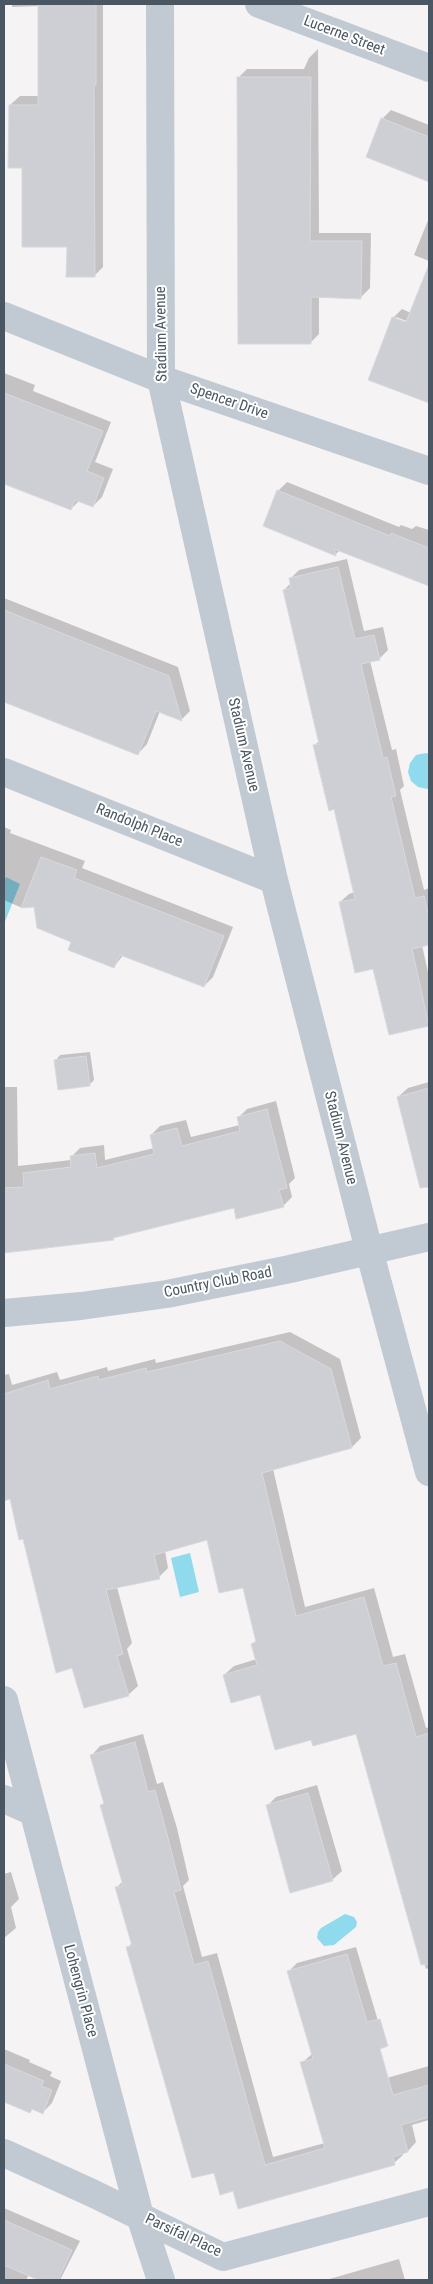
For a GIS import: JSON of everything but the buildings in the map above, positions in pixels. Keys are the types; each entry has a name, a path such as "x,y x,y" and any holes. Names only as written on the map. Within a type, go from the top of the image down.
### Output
{"street":[{"name":"Stadium Avenue","path":"160,4 161,379 274,880 369,1250 429,1472"},
{"name":"Lucerne Street","path":"259,4 429,68"},
{"name":"Spencer Drive","path":"4,316 161,379 429,471"},
{"name":"Randolph Place","path":"4,772 274,880"},
{"name":"Country Club Road","path":"4,1313 81,1306 167,1294 429,1237"},
{"name":"Lohengrin Place","path":"4,1700 31,1811 140,2216 161,2280"},
{"path":"4,1799 31,1811"},
{"name":"Parsifal Place","path":"4,2153 223,2257 429,2202"}],"water":[{"path":"429,754 429,788 427,789 418,787 411,781 408,772 410,763 416,755"},
{"path":"6,877 20,884 4,924 4,882"},
{"path":"190,1553 199,1592 180,1597 171,1558"},
{"path":"345,1914 354,1917 357,1922 356,1927 334,1945 324,1946 317,1938 318,1932 321,1928"}]}
